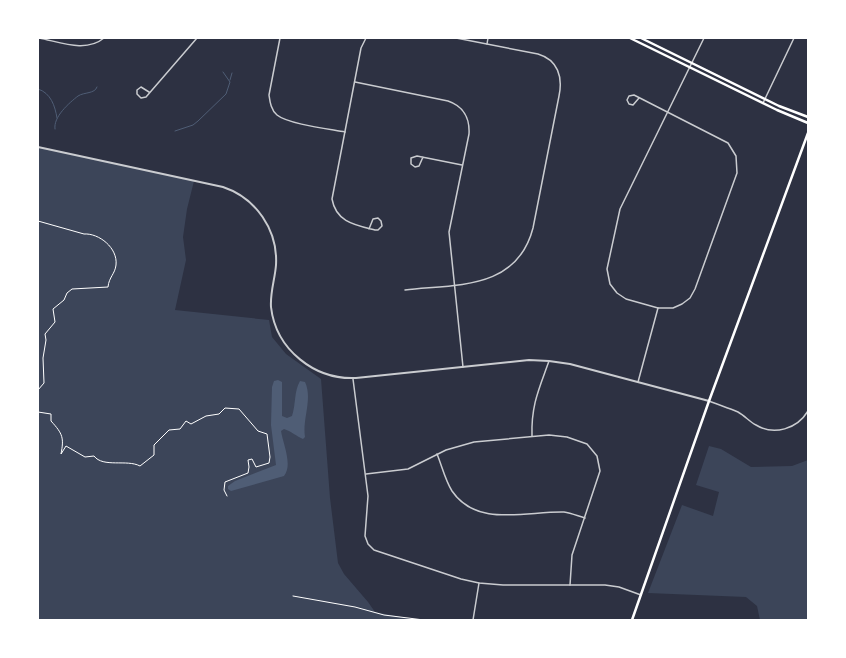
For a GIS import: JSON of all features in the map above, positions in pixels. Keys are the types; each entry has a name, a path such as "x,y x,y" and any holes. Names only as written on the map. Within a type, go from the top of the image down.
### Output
{"main road":[{"path":"630,38 763,103 808,122"},
{"path":"641,38 765,99 808,118"},
{"path":"632,620 709,401 808,133"},
{"path":"804,142 808,139"}],"street":[{"path":"40,38 80,46 91,45 104,38"},
{"path":"149,92 141,87 137,94 139,97 144,98 197,38"},
{"path":"280,38 270,95 270,104 274,112 287,120 345,132"},
{"path":"366,38 361,48 332,194 333,205 338,214 346,222 369,229 379,230 382,226 382,220 378,218 373,219 369,229"},
{"path":"405,290 479,282 501,273 514,263 528,244 561,86 558,70 548,58 538,54 456,38"},
{"path":"487,44 488,38"},
{"path":"640,98 633,105 629,104 627,100 627,97 632,94 640,98 667,112 724,139 732,148 738,162 736,173 695,289 690,298 673,308 658,308 626,299 617,293 610,284 608,269 620,209 667,112 689,67 704,38"},
{"path":"763,103 794,38"},
{"path":"355,82 448,101 457,105 464,112 469,128 449,227 463,367"},
{"path":"38,147 223,187 243,197 254,207 264,220 274,242 276,266 272,291 272,307 275,324 283,340 293,354 313,368 337,377 354,378 529,360 549,361 570,364 709,401 736,411 757,426 775,430 792,426 802,419 808,411"},
{"path":"423,157 419,166 415,167 411,164 410,160 413,156 423,157 462,165"},
{"path":"638,382 658,308"},
{"path":"532,436 534,403 549,361"},
{"path":"354,378 369,507 365,536 371,547 376,551 479,583 503,585 612,586 641,595"},
{"path":"366,474 408,469 437,454 464,444 549,435 567,437 587,444 594,452 600,466 599,476 572,555 570,585"},
{"path":"437,454 451,489 464,504 476,511 496,515 564,512 585,518"},
{"path":"473,620 479,583"}],"path":[{"path":"38,221 84,234 92,234 106,242 115,254 117,262 115,272 109,278 108,287 72,289 67,293 64,300 53,309 55,322 45,334 46,340 43,358 44,383 38,390"},
{"path":"38,412 51,414 51,421 59,429 63,438 61,454 66,446 86,457 94,456 96,460 106,463 133,462 140,466 154,455 154,445 169,430 180,429 186,421 191,424 206,416 219,414 225,408 239,409 258,431 267,434 270,457 269,463 256,467 252,459 248,460 248,473 225,482 224,490 227,496"},
{"path":"293,596 355,607 384,616 424,620"},
{"path":"428,620 437,620"}],"shaded area":[{"path":"38,147 194,181 187,209 183,237 186,260 175,310 269,320 272,337 286,354 321,379 330,498 338,563 344,574 375,612 417,620 38,620"},
{"path":"278,380 282,382 282,416 287,418 292,416 300,381 305,382 308,402 304,430 305,437 303,439 284,429 281,431 288,460 287,471 284,476 231,491 228,489 228,486 235,481 276,465 271,425 272,387 274,381"},
{"path":"709,446 721,449 751,467 792,466 808,460 808,620 760,620 757,606 746,597 648,593 682,505 713,516 719,492 696,485"}],"waterway":[{"path":"175,131 193,125 226,94 230,82 223,72"},
{"path":"230,80 232,73"},
{"path":"55,129 56,120 66,106 78,96 92,92 97,87"},
{"path":"38,89 52,100 57,118"}]}
